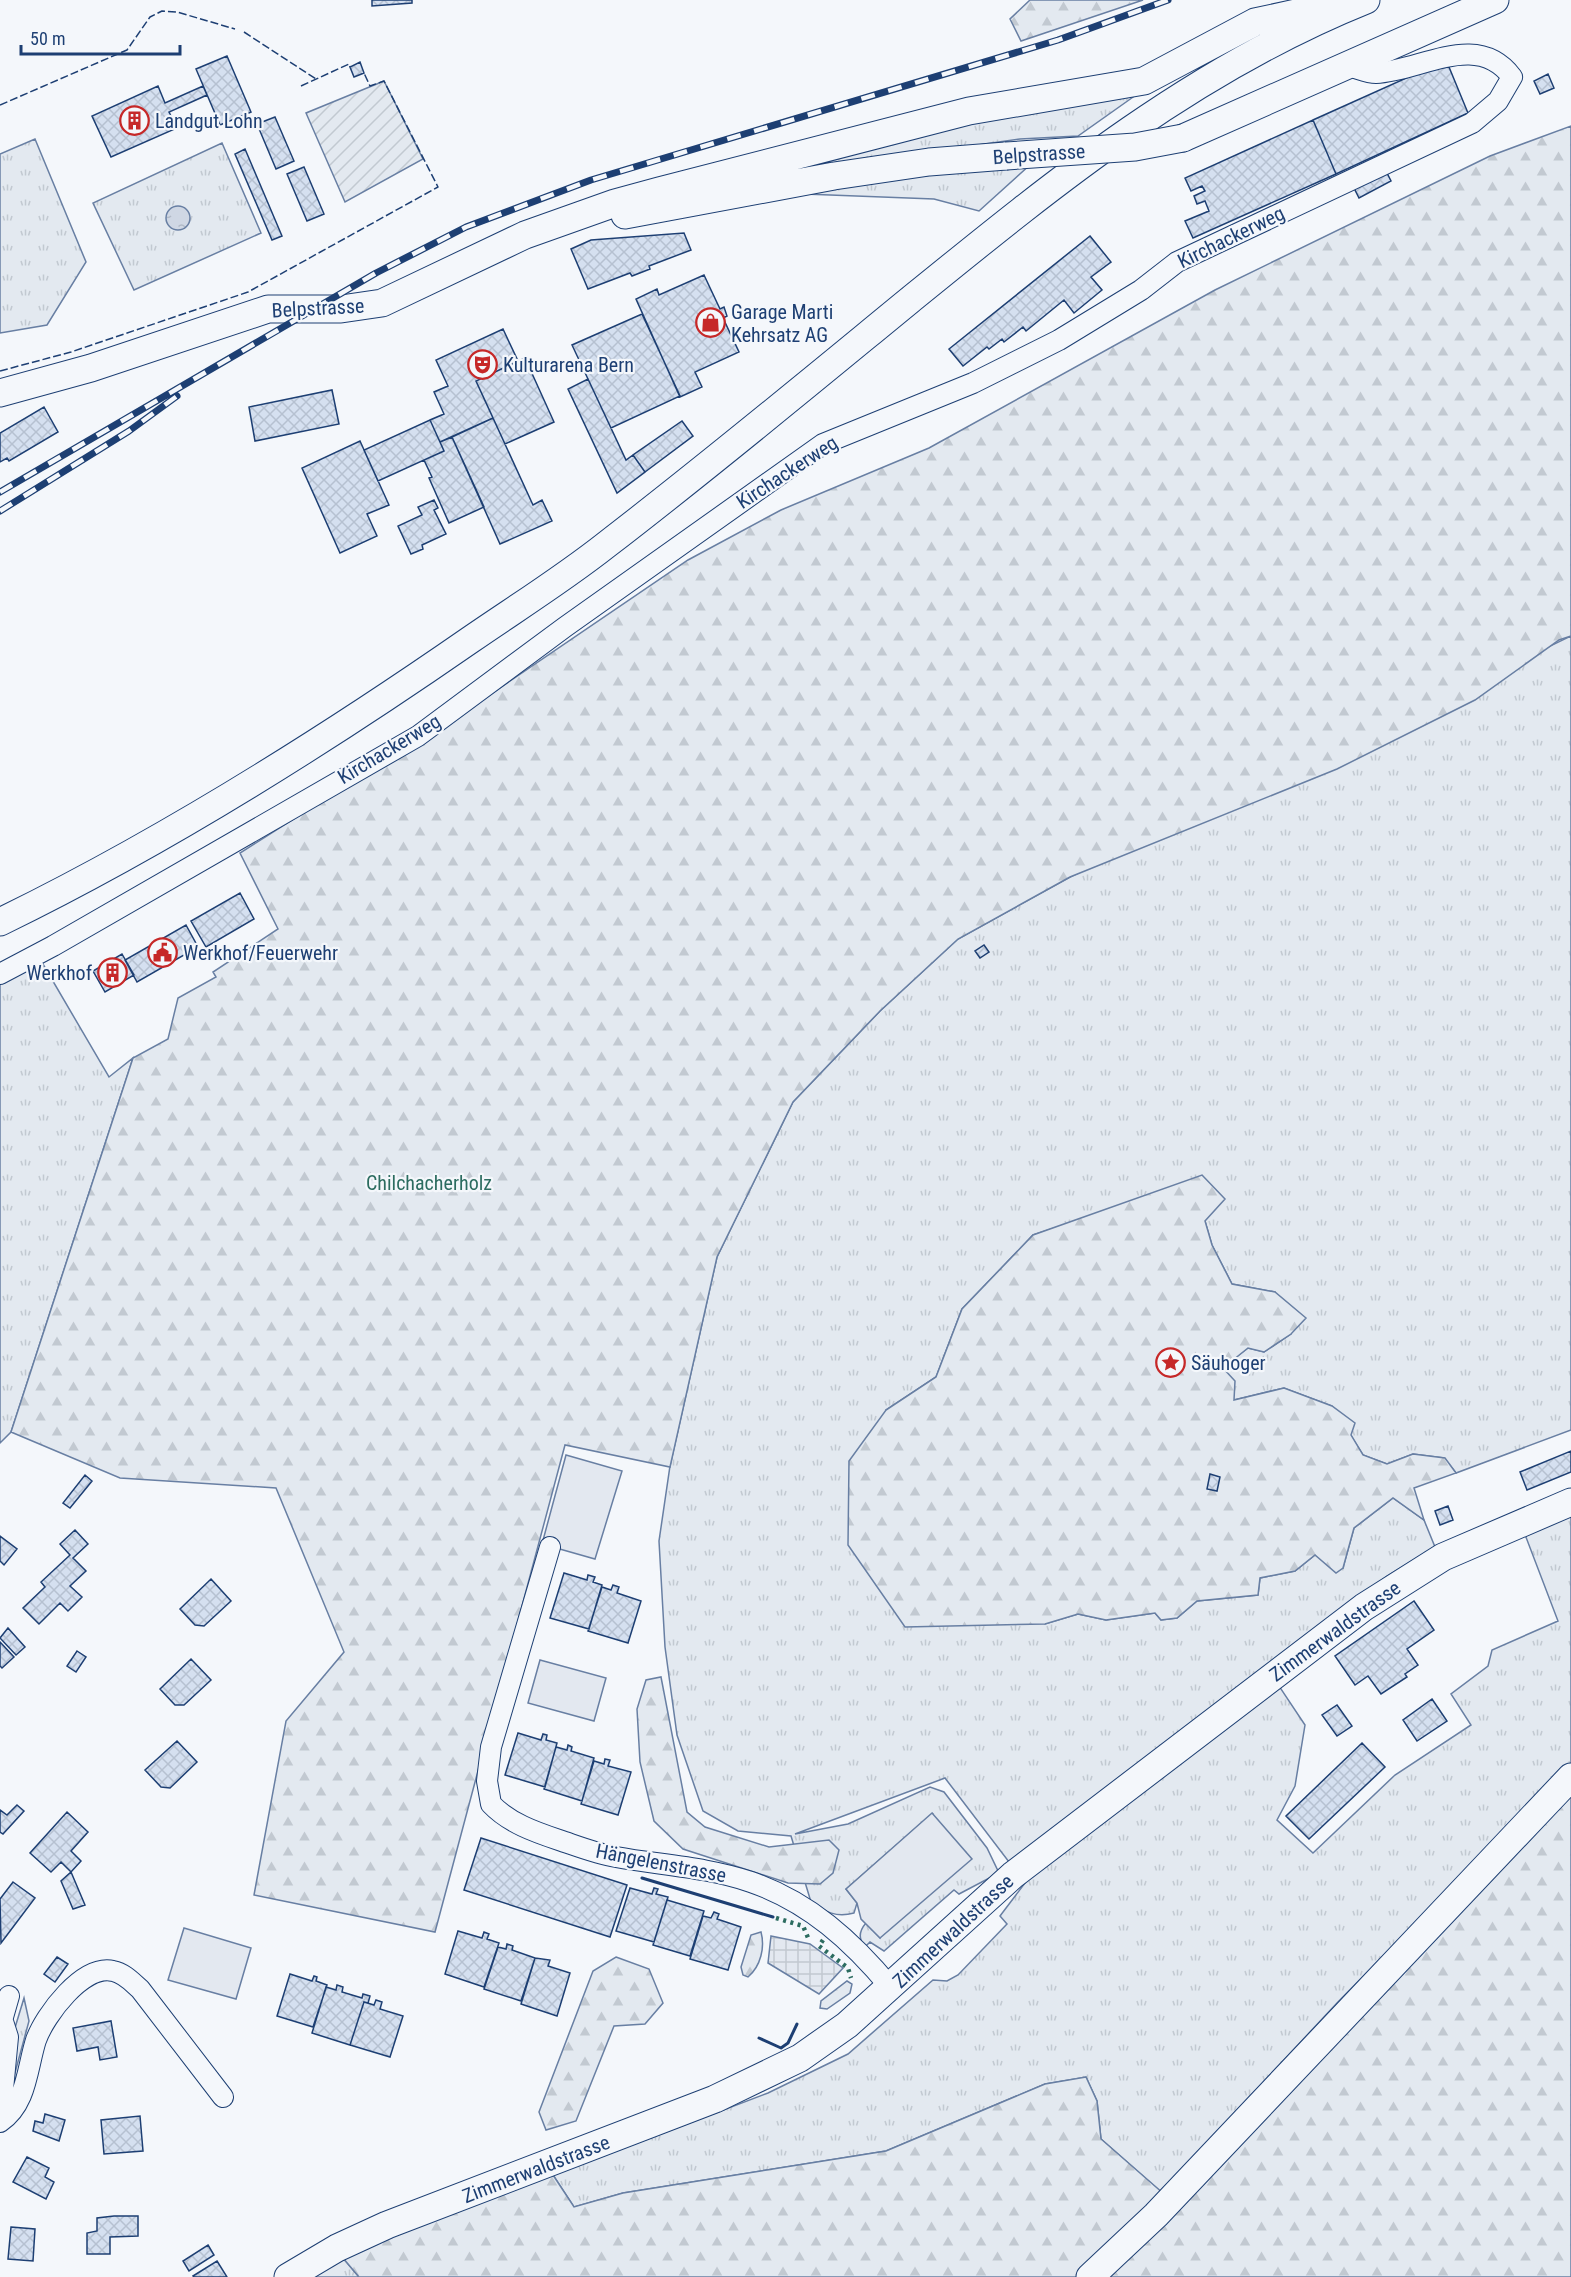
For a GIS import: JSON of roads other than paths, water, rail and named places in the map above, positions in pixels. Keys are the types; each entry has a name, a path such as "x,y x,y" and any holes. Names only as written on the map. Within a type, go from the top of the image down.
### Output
{"street":[{"name":"Belpstrasse","path":"0,393 91,368 268,309 342,309 382,303 480,254 558,223 648,194 969,111 1144,81 1255,22 1294,12 1366,0"},
{"path":"0,922 65,890 300,755 444,658 603,548 1074,168 1179,96 1230,65 1320,19 1366,0"},
{"name":"Belpstrasse","path":"558,223 666,209 834,176 929,162 1135,147 1183,138 1495,0"},
{"name":"Kirchackerweg","path":"0,974 53,946 418,736 565,627 822,444 973,383 1059,340 1141,290 1177,262 1472,123 1498,101 1512,77 1503,65 1467,52 1375,73 1348,66"},
{"name":"Zimmerwaldstrasse","path":"288,2277 336,2248 387,2225 716,2099 800,2058 847,2025 891,1988 1013,1875 1364,1607 1443,1557 1571,1502"},
{"name":"Hängelenstrasse","path":"550,1547 491,1747 487,1781 491,1804 531,1831 613,1857 688,1867 750,1881 786,1897 837,1931 863,1955 891,1988"},
{"path":"1090,2277 1156,2215 1571,1777"},
{"path":"0,2121 16,2106 25,2087 37,2038 57,2006 80,1981 97,1972 113,1971 126,1977 140,1989 223,2097"},
{"path":"0,2121 8,2037 4,2009"}],"water":[{"path":"178,206 187,209 190,218 187,227 178,230 169,227 166,218 169,209"}],"railway":[{"path":"0,492 376,273 466,227 591,180 1058,40 1168,0"},
{"path":"0,511 129,431 177,396"}],"place":[{"name":"Landgut Lohn","path":"134,121"},
{"name":"Garage Marti Kehrsatz AG","path":"710,323"},
{"name":"Kulturarena Bern","path":"482,365"},
{"name":"Werkhof/Feuerwehr","path":"162,953"},
{"name":"Werkhof","path":"113,973"},
{"name":"Säuhoger","path":"1170,1363"}],"park label":[{"name":"Chilchacherholz","path":"429,1183"}]}
